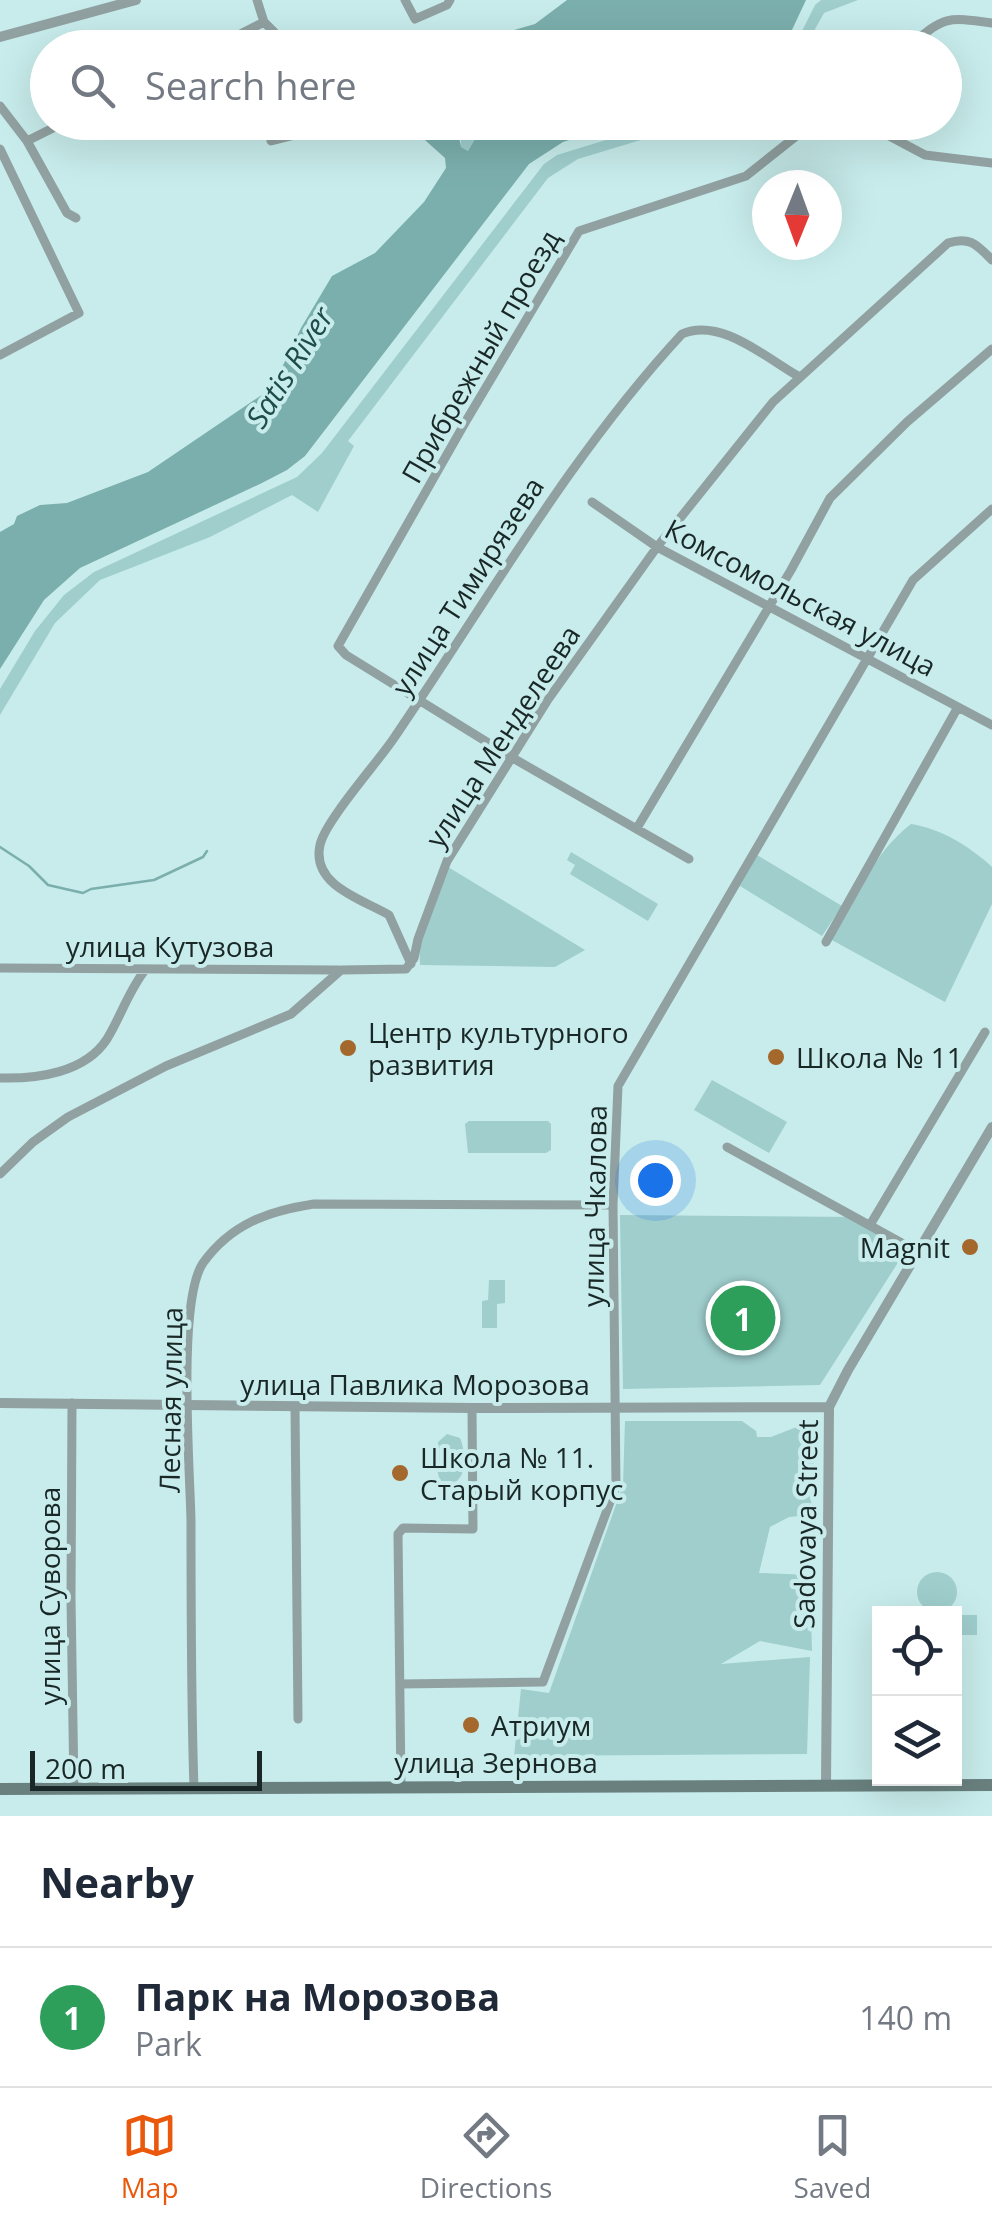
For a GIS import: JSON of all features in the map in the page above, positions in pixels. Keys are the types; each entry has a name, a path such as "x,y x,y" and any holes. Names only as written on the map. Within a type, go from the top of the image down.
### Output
{"main road":[{"name":"улица Зернова","path":"0,1789 992,1784"}],"street":[{"path":"0,37 136,0"},
{"path":"257,0 264,22 272,30"},
{"path":"406,0 415,20 450,0"},
{"path":"929,30 941,20 952,18 992,23"},
{"path":"249,30 264,22"},
{"path":"0,106 27,141 67,213 76,218"},
{"path":"271,141 275,140"},
{"name":"Прибрежный проезд","path":"421,698 346,655 338,646 574,236 586,227 746,176 791,140"},
{"path":"895,140 924,156 992,163"},
{"path":"0,149 78,313 0,355"},
{"name":"улица Менделеева","path":"412,964 448,861 511,756 657,547 773,402 948,243 961,238 974,242 992,260"},
{"name":"улица Тимирязева","path":"412,964 389,915 350,896 323,869 319,847 344,805 421,698 559,486 682,334 695,328 722,332 798,376"},
{"path":"636,828 830,498 907,422 992,349"},
{"name":"Комсомольская улица","path":"592,502 657,547 992,726"},
{"name":"улица Чкалова","path":"400,1684 542,1682 616,1486 614,1205 618,1086 913,580 992,508"},
{"path":"421,698 511,756 689,859"},
{"path":"826,942 958,707"},
{"path":"0,1174 68,1116 166,1066 291,1014 341,970 399,970 412,964"},
{"name":"улица Кутузова","path":"0,968 341,970"},
{"path":"0,1078 29,1079 90,1058 106,1041 128,992 145,970"},
{"path":"870,1226 986,1032"},
{"name":"Sadovaya Street","path":"826,1786 829,1408 992,1127"},
{"path":"727,1148 918,1252"},
{"name":"Лесная улица","path":"194,1788 188,1405 190,1308 201,1266 244,1222 282,1209 314,1204 614,1205"},
{"name":"улица Павлика Морозова","path":"0,1403 829,1408"},
{"name":"улица Суворова","path":"72,1403 70,1599 74,1789"},
{"path":"295,1406 298,1719"},
{"path":"401,1788 398,1534 403,1528 473,1529 472,1408"}],"shaded area":[{"path":"821,0 858,0 824,13 814,30 802,30"},
{"path":"461,140 474,140 468,151 461,147"},
{"path":"606,140 641,140 578,159 548,178 348,441 354,446 318,512 292,495 210,537 100,580 55,623 0,715 0,689 35,631 64,595 94,572 297,477 322,453 544,164 557,155"},
{"path":"911,824 955,840 992,867 992,904 945,1002 830,939 875,862"},
{"path":"571,852 658,904 648,921 570,874 575,865 567,860"},
{"path":"757,855 842,906 822,936 740,886"},
{"path":"448,867 585,950 555,967 420,965 419,938"},
{"path":"712,1080 787,1122 769,1153 694,1110"},
{"path":"548,1121 551,1150 468,1153 465,1124"},
{"path":"620,1215 860,1217 906,1250 820,1385 623,1389"},
{"path":"489,1280 505,1280 505,1303 497,1304 497,1328 482,1328 482,1301 488,1300"},
{"path":"625,1421 742,1421 756,1431 757,1437 771,1437 812,1421 814,1477 808,1487 811,1502 821,1514 789,1517 770,1527 759,1573 810,1575 812,1651 760,1641 721,1664 810,1657 807,1754 514,1756 521,1689 549,1693 623,1485"},
{"path":"447,1434 460,1438 464,1458 463,1471 451,1485 440,1481 437,1470 438,1442"},
{"path":"929,1573 945,1573 956,1584 956,1600 951,1606 923,1606 918,1600 918,1584"},
{"path":"962,1615 977,1615 977,1635 962,1635"}],"water":[{"path":"567,0 806,0 792,30 514,30 535,24"},
{"name":"Satis River","path":"425,140 460,140 461,147 468,151 474,140 569,140 529,164 305,456 260,484 80,568 44,600 0,669 0,532 14,524 17,516 40,505 67,503 148,472 272,388 332,276 375,253 424,202 446,168 445,158"}],"waterway":[{"path":"0,847 29,866 48,885 83,893 154,880 203,857 207,851"}],"place":[{"name":"Центр культурного развития","path":"348,1048"},
{"name":"Школа № 11","path":"776,1057"},
{"name":"Magnit","path":"970,1247"},
{"name":"Парк на Морозова","path":"743,1318"},
{"name":"Школа № 11. Старый корпус","path":"400,1473"},
{"name":"Атриум","path":"471,1725"}]}
